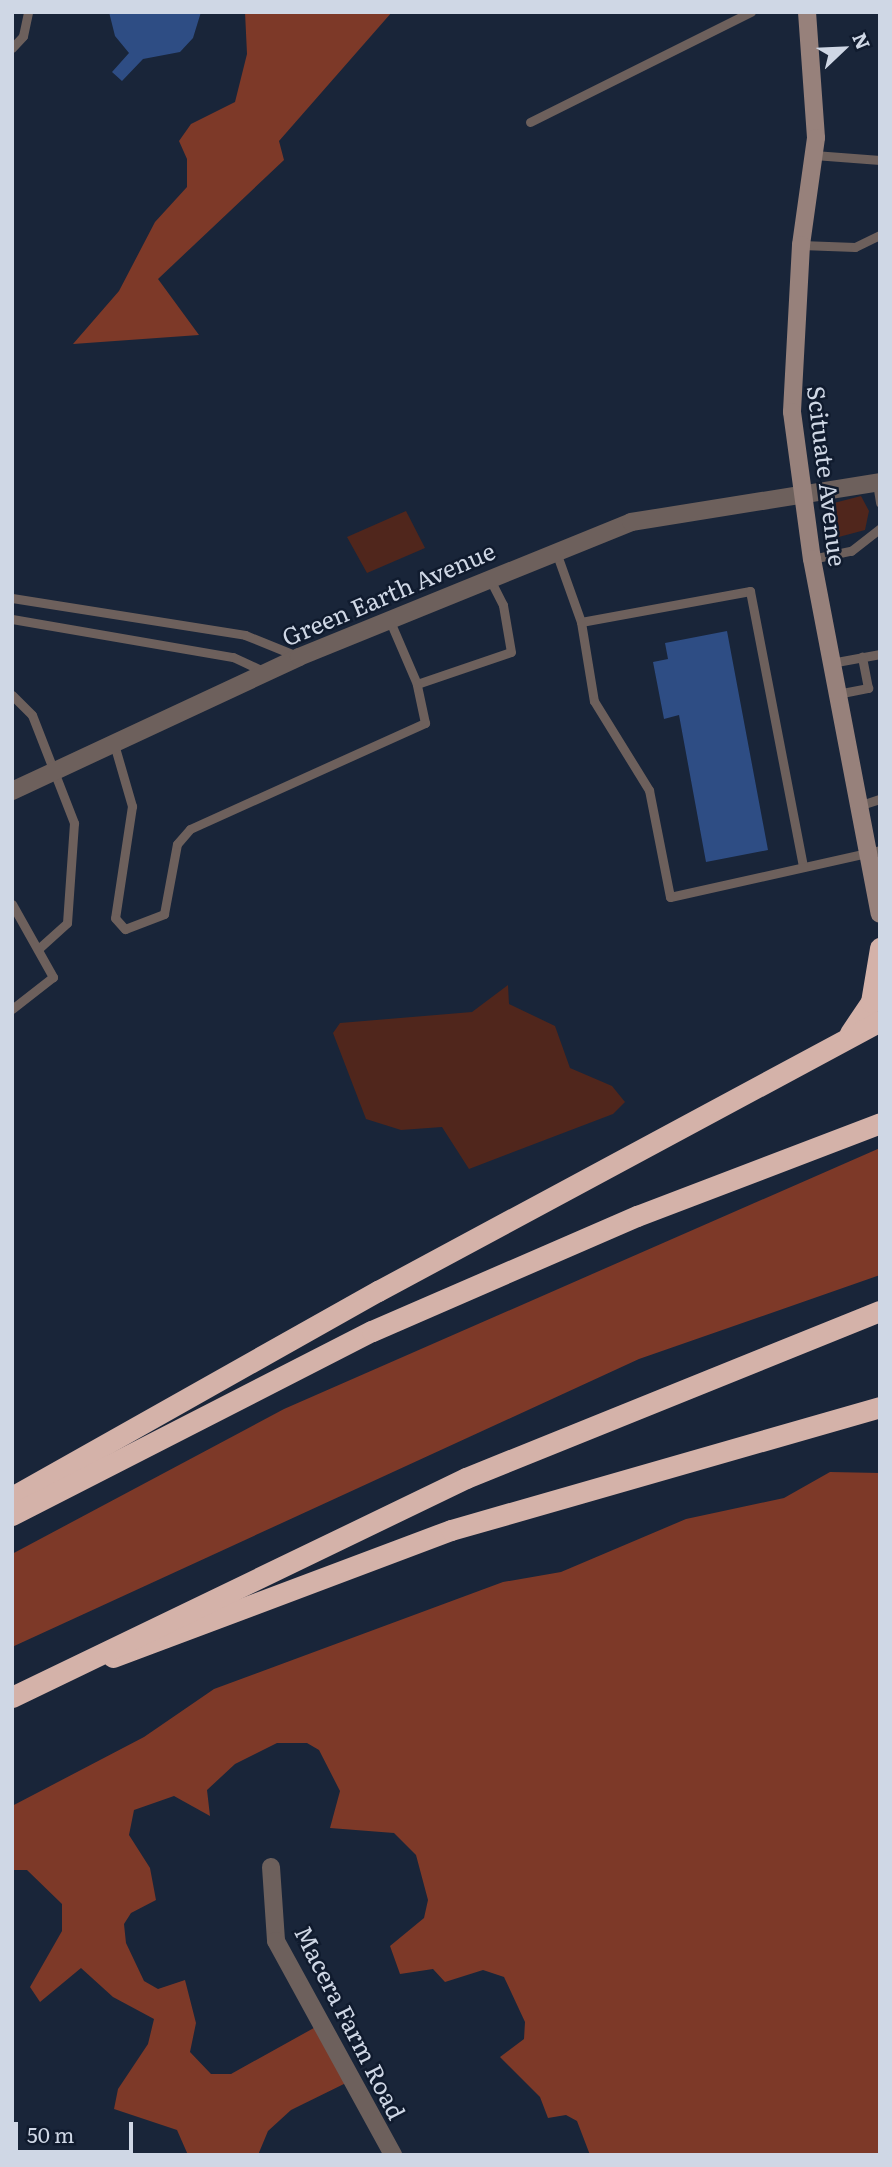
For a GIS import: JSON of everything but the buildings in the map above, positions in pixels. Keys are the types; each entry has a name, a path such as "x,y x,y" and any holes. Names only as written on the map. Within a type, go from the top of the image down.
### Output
{"highway":[{"path":"834,1045 868,1010 880,948"},
{"path":"12,1497 880,1021"},
{"path":"12,1514 372,1331 627,1220 880,1123"},
{"path":"12,1696 466,1478 880,1311"},
{"path":"44,1680 451,1530 880,1407"}],"main road":[{"name":"Scituate Avenue","path":"807,12 814,39 814,155 801,245 790,370 802,496 812,559 857,807 873,852 880,914"}],"street":[{"name":"Green Earth Avenue","path":"12,791 299,657 489,576 631,523 878,482"},
{"name":"Macera Farm Road","path":"271,1867 276,1941 393,2155"}],"lane":[{"path":"12,48 23,36 28,12"},
{"path":"530,122 751,12"},
{"path":"814,155 880,160"},
{"path":"801,245 855,247 880,235"},
{"path":"878,482 880,503"},
{"path":"812,559 851,551 880,528"},
{"path":"556,550 581,622 594,701 649,790 670,897 873,852"},
{"path":"417,684 514,648 489,576"},
{"path":"581,622 750,591 803,867"},
{"path":"12,598 245,635 299,657"},
{"path":"12,619 233,657 266,673"},
{"path":"114,744 132,806 115,918 125,929 164,914 177,844 190,829 425,723 417,684 389,619"},
{"path":"831,663 880,654"},
{"path":"837,694 868,688 862,657"},
{"path":"12,695 32,715 55,771 76,845 67,923 40,947"},
{"path":"857,807 880,799"},
{"path":"12,904 40,947 53,977 12,1009"}],"shaded area":[{"path":"245,12 392,12 279,141 284,160 158,279 199,335 73,344 119,291 155,222 187,187 187,159 179,141 191,124 235,102 247,54"},
{"path":"861,496 869,511 865,530 835,538 830,504"},
{"path":"406,511 425,548 367,573 347,537"},
{"path":"508,985 509,1004 555,1026 570,1068 612,1086 625,1102 613,1114 469,1169 442,1127 401,1130 366,1119 333,1033 340,1023 472,1012"},
{"path":"880,1148 880,1275 639,1359 12,1647 12,1554 284,1409"},
{"path":"830,1472 880,1473 880,2155 590,2155 577,2121 566,2115 548,2118 540,2097 500,2057 524,2039 525,2022 504,1977 483,1970 445,1982 433,1969 400,1974 390,1946 424,1918 428,1900 416,1855 394,1833 330,1828 340,1791 319,1750 307,1743 277,1743 235,1764 207,1790 210,1816 174,1796 134,1810 129,1835 150,1868 156,1900 131,1913 124,1924 126,1943 144,1981 158,1989 185,1980 196,2023 190,2052 211,2074 231,2074 321,2024 350,2081 291,2110 268,2131 258,2155 188,2155 177,2130 114,2109 118,2089 148,2044 154,2019 113,1997 81,1968 40,2002 30,1987 62,1931 62,1904 27,1870 12,1870 12,1806 144,1737 214,1689 503,1582 561,1572 686,1519 784,1498"}]}
